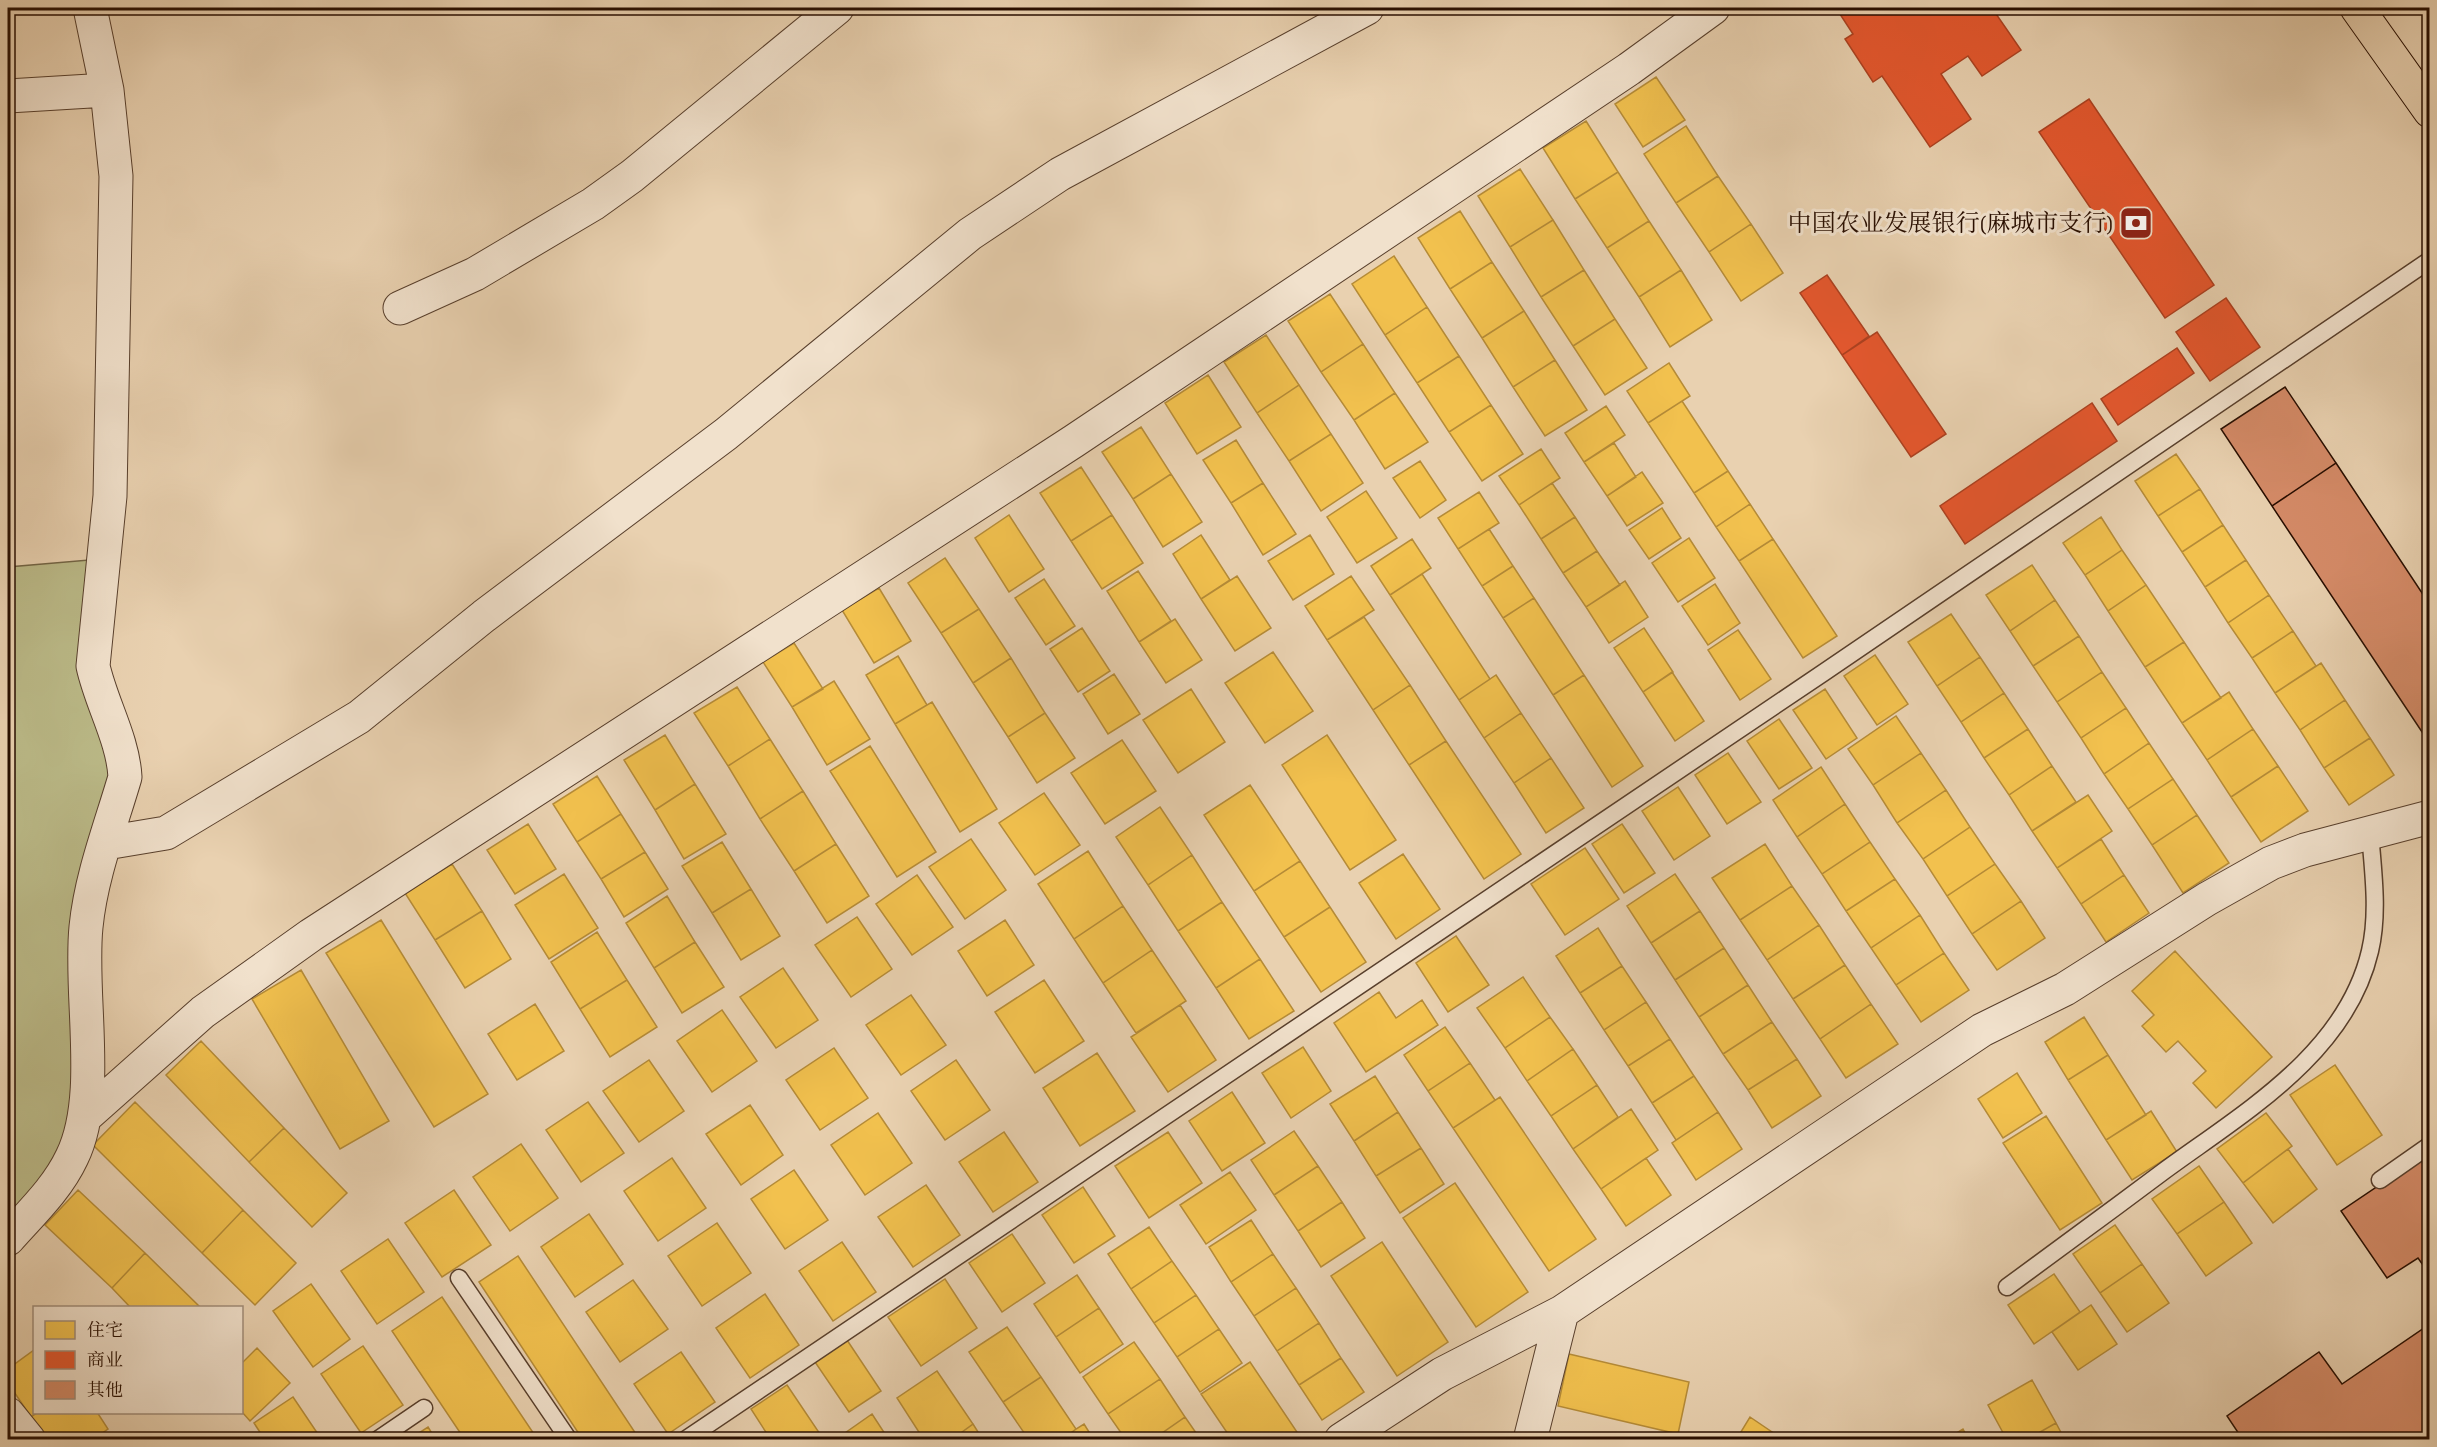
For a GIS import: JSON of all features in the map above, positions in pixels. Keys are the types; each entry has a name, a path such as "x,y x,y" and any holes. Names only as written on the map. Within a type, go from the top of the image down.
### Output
{"highway":[{"path":"2357,8 2430,111"}],"street":[{"path":"8,1239 52,1190 73,1156 86,1116 86,927 125,777 124,761 98,689 93,666 110,484 116,176 107,90 90,8"},
{"path":"400,308 475,274 601,198 632,176 837,8"},
{"path":"106,843 166,833 359,717 484,616 726,434 969,234 1060,174 1368,8"},
{"path":"86,1116 203,1012 310,935 1074,441 1629,69 1713,8"},
{"path":"8,96 107,90"},
{"path":"1341,1440 1442,1374 1562,1312 1982,1030 2065,989 2207,898 2271,863 2324,844 2430,817"},
{"path":"1530,1440 1562,1312"},
{"path":"8,1414 29,1440"}],"lane":[{"path":"685,1440 1813,680 2430,260"},
{"path":"2007,1287 2275,1090 2318,1048 2354,996 2371,951 2375,894 2370,833"},
{"path":"2379,1180 2430,1145"},
{"path":"459,1278 569,1440"},
{"path":"377,1440 424,1408"}],"shaded area":[{"path":"89,560 113,764 75,1108 59,1162 8,1223 8,567"}],"building: 住宅":[{"path":"1656,77 1685,120 1643,147 1615,104"},
{"path":"1586,121 1618,172 1575,199 1543,148"},
{"path":"1686,126 1718,176 1676,203 1644,154"},
{"path":"1520,169 1553,220 1510,247 1478,196"},
{"path":"1618,172 1649,221 1607,248 1575,199"},
{"path":"1718,176 1751,224 1709,252 1676,203"},
{"path":"1460,211 1492,262 1450,289 1418,238"},
{"path":"1553,220 1584,270 1541,297 1510,247"},
{"path":"1649,221 1681,270 1639,297 1607,248"},
{"path":"1751,224 1783,273 1741,301 1709,252"},
{"path":"1394,256 1427,307 1385,335 1352,284"},
{"path":"1492,262 1524,311 1482,338 1450,289"},
{"path":"1584,270 1615,319 1573,346 1541,297"},
{"path":"1681,270 1712,320 1670,347 1639,297"},
{"path":"1330,294 1363,344 1321,372 1288,321"},
{"path":"1427,307 1459,356 1417,383 1385,335"},
{"path":"1524,311 1555,360 1513,387 1482,338"},
{"path":"1615,319 1647,368 1605,395 1573,346"},
{"path":"1266,335 1299,385 1257,413 1224,362"},
{"path":"1363,344 1395,393 1354,420 1321,372"},
{"path":"1459,356 1491,405 1449,432 1417,383"},
{"path":"1555,360 1587,410 1545,436 1513,387"},
{"path":"1669,363 1690,396 1648,423 1627,391"},
{"path":"1208,375 1241,427 1197,454 1165,403"},
{"path":"1299,385 1331,434 1289,461 1257,413"},
{"path":"1395,393 1428,442 1385,469 1354,420"},
{"path":"1682,401 1728,471 1694,493 1648,423"},
{"path":"1491,405 1523,454 1482,481 1449,432"},
{"path":"1606,406 1625,435 1584,462 1565,433"},
{"path":"1141,427 1171,474 1133,499 1102,452"},
{"path":"1331,434 1363,483 1321,511 1289,461"},
{"path":"1236,440 1263,483 1231,503 1203,460"},
{"path":"1614,443 1636,477 1607,496 1584,462"},
{"path":"1541,449 1560,478 1519,505 1499,476"},
{"path":"2176,454 2200,489 2158,516 2135,481"},
{"path":"1420,461 1446,500 1420,518 1393,478"},
{"path":"1081,467 1112,515 1071,541 1040,493"},
{"path":"1728,471 1750,504 1716,527 1694,493"},
{"path":"1642,472 1663,503 1627,526 1607,496"},
{"path":"1171,474 1202,522 1163,547 1133,499"},
{"path":"1263,483 1296,534 1263,555 1231,503"},
{"path":"1552,483 1575,517 1541,539 1519,505"},
{"path":"2200,489 2223,525 2182,552 2158,516"},
{"path":"1366,491 1397,538 1357,563 1327,517"},
{"path":"1479,492 1499,523 1458,549 1438,518"},
{"path":"1750,504 1773,539 1739,561 1716,527"},
{"path":"1662,508 1681,538 1649,559 1629,530"},
{"path":"1009,515 1044,569 1009,592 975,538"},
{"path":"1112,515 1143,563 1102,589 1071,541"},
{"path":"1575,517 1597,551 1563,573 1541,539"},
{"path":"2101,517 2122,550 2085,575 2063,543"},
{"path":"2223,525 2246,560 2205,587 2182,552"},
{"path":"1489,529 1513,566 1482,586 1458,549"},
{"path":"1201,535 1230,580 1201,599 1173,554"},
{"path":"1310,535 1334,574 1293,600 1268,561"},
{"path":"1689,538 1715,578 1678,602 1652,563"},
{"path":"1412,539 1431,568 1390,595 1371,566"},
{"path":"1773,539 1837,636 1803,658 1739,561"},
{"path":"2122,550 2146,585 2108,611 2085,575"},
{"path":"1597,551 1620,585 1586,607 1563,573"},
{"path":"945,558 979,609 941,633 908,583"},
{"path":"2246,560 2269,595 2228,623 2205,587"},
{"path":"2032,565 2055,600 2010,631 1986,595"},
{"path":"1513,566 1534,598 1503,618 1482,586"},
{"path":"1138,571 1171,621 1139,642 1107,591"},
{"path":"1422,574 1490,679 1459,700 1390,595"},
{"path":"1237,576 1271,628 1235,651 1201,599"},
{"path":"1351,576 1374,610 1327,640 1305,606"},
{"path":"1044,579 1075,626 1046,645 1015,598"},
{"path":"1625,581 1648,617 1609,643 1586,607"},
{"path":"1715,584 1740,623 1708,645 1682,606"},
{"path":"2146,585 2184,642 2145,667 2108,611"},
{"path":"879,588 911,641 874,663 842,610"},
{"path":"2269,595 2293,631 2252,658 2228,623"},
{"path":"1534,598 1584,675 1553,695 1503,618"},
{"path":"2055,600 2079,636 2033,666 2010,631"},
{"path":"979,609 1011,658 973,683 941,633"},
{"path":"1951,614 1980,657 1937,686 1908,642"},
{"path":"1364,617 1410,685 1373,710 1327,640"},
{"path":"1175,619 1202,660 1166,683 1139,642"},
{"path":"1082,628 1110,671 1078,692 1050,649"},
{"path":"1644,628 1673,672 1643,692 1614,648"},
{"path":"1738,630 1771,679 1740,700 1708,650"},
{"path":"2293,631 2316,666 2275,693 2252,658"},
{"path":"2079,636 2102,672 2057,702 2033,666"},
{"path":"2184,642 2221,698 2182,723 2145,667"},
{"path":"794,643 823,689 792,707 763,662"},
{"path":"1273,652 1313,711 1265,743 1225,683"},
{"path":"1875,655 1908,704 1877,725 1844,676"},
{"path":"898,656 927,705 895,724 866,675"},
{"path":"1980,657 2004,693 1961,722 1937,686"},
{"path":"1011,658 1045,713 1008,737 973,683"},
{"path":"2321,663 2345,700 2300,730 2275,693"},
{"path":"1672,672 1704,721 1675,741 1643,692"},
{"path":"2102,672 2126,708 2081,738 2057,702"},
{"path":"1114,674 1140,714 1108,734 1083,694"},
{"path":"1496,675 1521,713 1484,738 1459,700"},
{"path":"1584,675 1643,766 1612,787 1553,695"},
{"path":"834,681 870,739 827,765 792,707"},
{"path":"1410,685 1446,741 1409,765 1373,710"},
{"path":"737,687 770,739 728,766 694,713"},
{"path":"1191,689 1225,742 1178,773 1143,720"},
{"path":"1825,689 1857,738 1826,759 1793,710"},
{"path":"2229,692 2253,729 2207,760 2182,723"},
{"path":"2004,693 2028,729 1984,758 1961,722"},
{"path":"2345,700 2370,738 2324,768 2300,730"},
{"path":"932,702 997,809 960,832 895,724"},
{"path":"2126,708 2149,743 2104,774 2081,738"},
{"path":"1045,713 1075,758 1037,783 1008,737"},
{"path":"1521,713 1551,758 1514,783 1484,738"},
{"path":"1896,716 1921,753 1873,785 1848,749"},
{"path":"1779,719 1812,768 1779,789 1747,741"},
{"path":"2028,729 2052,766 2009,795 1984,758"},
{"path":"2253,729 2278,766 2231,797 2207,760"},
{"path":"665,735 695,784 655,810 624,760"},
{"path":"1327,735 1396,840 1350,870 1282,765"},
{"path":"2370,738 2394,775 2349,805 2324,768"},
{"path":"770,739 803,791 760,819 728,766"},
{"path":"1122,740 1156,791 1105,824 1071,773"},
{"path":"1446,741 1521,854 1484,879 1409,765"},
{"path":"2149,743 2173,779 2128,809 2104,774"},
{"path":"870,746 936,852 897,877 830,771"},
{"path":"1728,753 1761,802 1727,824 1695,775"},
{"path":"1921,753 1946,790 1897,823 1873,785"},
{"path":"1551,758 1584,808 1546,833 1514,783"},
{"path":"2052,766 2076,802 2032,831 2009,795"},
{"path":"2278,766 2308,811 2261,842 2231,797"},
{"path":"1821,767 1845,804 1797,837 1773,800"},
{"path":"597,776 621,814 577,842 553,804"},
{"path":"2173,779 2197,815 2152,845 2128,809"},
{"path":"695,784 726,834 684,859 655,810"},
{"path":"1250,785 1300,861 1254,891 1204,815"},
{"path":"1678,787 1710,836 1674,860 1642,811"},
{"path":"1946,790 1970,827 1923,859 1897,823"},
{"path":"803,791 836,844 794,871 760,819"},
{"path":"1044,793 1080,845 1035,875 999,823"},
{"path":"2088,795 2112,831 2057,868 2032,831"},
{"path":"1845,804 1870,842 1822,874 1797,837"},
{"path":"1160,807 1192,855 1148,885 1116,837"},
{"path":"621,814 645,852 601,879 577,842"},
{"path":"2197,815 2229,863 2183,893 2152,845"},
{"path":"528,824 556,869 515,894 487,850"},
{"path":"1622,824 1655,873 1624,893 1592,844"},
{"path":"1970,827 1995,864 1947,896 1923,859"},
{"path":"971,839 1006,890 965,919 929,867"},
{"path":"2101,839 2124,875 2081,904 2057,868"},
{"path":"722,842 751,889 712,913 682,866"},
{"path":"1870,842 1895,879 1846,911 1822,874"},
{"path":"836,844 869,896 827,923 794,871"},
{"path":"1765,844 1792,886 1740,920 1712,878"},
{"path":"1585,848 1619,899 1565,935 1531,884"},
{"path":"1088,851 1123,906 1074,939 1038,884"},
{"path":"645,852 668,889 624,917 601,879"},
{"path":"1403,854 1440,909 1396,939 1359,883"},
{"path":"1192,855 1222,902 1178,931 1148,885"},
{"path":"1300,861 1330,907 1284,937 1254,891"},
{"path":"452,864 482,911 435,940 405,893"},
{"path":"1995,864 2021,901 1972,934 1947,896"},
{"path":"564,874 598,928 549,959 515,905"},
{"path":"1675,874 1700,911 1651,943 1627,906"},
{"path":"917,875 953,927 912,955 876,904"},
{"path":"2124,875 2149,913 2106,942 2081,904"},
{"path":"1895,879 1920,915 1871,948 1846,911"},
{"path":"1792,886 1819,925 1767,960 1740,920"},
{"path":"751,889 780,936 741,960 712,913"},
{"path":"667,896 695,942 654,968 626,923"},
{"path":"2021,901 2045,938 1997,970 1972,934"},
{"path":"1222,902 1260,959 1216,988 1178,931"},
{"path":"1123,906 1152,950 1103,983 1074,939"},
{"path":"1330,907 1366,962 1321,992 1284,937"},
{"path":"482,911 511,959 465,988 435,940"},
{"path":"1700,911 1724,948 1675,980 1651,943"},
{"path":"1920,915 1944,953 1896,985 1871,948"},
{"path":"857,917 892,969 851,997 815,945"},
{"path":"381,920 488,1094 434,1127 326,953"},
{"path":"1005,920 1034,965 987,996 958,951"},
{"path":"1819,925 1845,965 1793,999 1767,960"},
{"path":"1598,928 1622,966 1580,993 1556,956"},
{"path":"597,932 627,980 580,1009 551,962"},
{"path":"1456,936 1489,985 1448,1012 1416,963"},
{"path":"695,942 724,987 682,1013 654,968"},
{"path":"1724,948 1748,985 1699,1017 1675,980"},
{"path":"1152,950 1186,1001 1136,1033 1103,983"},
{"path":"2175,951 2272,1057 2216,1108 2193,1083 2206,1071 2178,1041 2166,1052 2142,1026 2154,1015 2132,991"},
{"path":"1944,953 1969,990 1921,1022 1896,985"},
{"path":"1260,959 1294,1011 1249,1039 1216,988"},
{"path":"1845,965 1871,1004 1820,1039 1793,999"},
{"path":"1622,966 1646,1002 1604,1030 1580,993"},
{"path":"783,968 818,1020 776,1048 740,997"},
{"path":"301,970 389,1121 340,1149 252,999"},
{"path":"1523,977 1550,1017 1505,1048 1477,1008"},
{"path":"627,980 657,1027 610,1057 580,1009"},
{"path":"1044,980 1084,1041 1035,1073 995,1012"},
{"path":"1748,985 1772,1022 1723,1054 1699,1017"},
{"path":"1379,992 1396,1018 1422,1000 1438,1025 1366,1072 1334,1023"},
{"path":"911,995 946,1045 901,1075 866,1025"},
{"path":"1646,1002 1670,1039 1628,1066 1604,1030"},
{"path":"535,1004 564,1051 517,1080 488,1034"},
{"path":"1871,1004 1898,1044 1846,1078 1820,1039"},
{"path":"1180,1005 1216,1060 1168,1092 1131,1037"},
{"path":"722,1010 757,1061 712,1092 677,1041"},
{"path":"1550,1017 1573,1049 1527,1081 1505,1048"},
{"path":"2084,1017 2108,1055 2068,1080 2045,1042"},
{"path":"1772,1022 1797,1059 1748,1090 1723,1054"},
{"path":"1445,1027 1470,1063 1428,1091 1404,1055"},
{"path":"1670,1039 1694,1076 1652,1103 1628,1066"},
{"path":"201,1041 284,1128 249,1162 166,1075"},
{"path":"1303,1047 1331,1091 1291,1118 1262,1073"},
{"path":"834,1048 868,1098 820,1130 786,1080"},
{"path":"1573,1049 1597,1085 1551,1116 1527,1081"},
{"path":"1097,1053 1135,1111 1080,1146 1043,1088"},
{"path":"2108,1055 2146,1115 2106,1140 2068,1080"},
{"path":"1797,1059 1821,1096 1772,1128 1748,1090"},
{"path":"649,1060 684,1111 639,1142 603,1091"},
{"path":"956,1060 990,1110 945,1140 911,1091"},
{"path":"1470,1063 1495,1100 1453,1128 1428,1091"},
{"path":"2335,1065 2382,1135 2337,1165 2290,1095"},
{"path":"2017,1073 2042,1113 2003,1138 1978,1099"},
{"path":"1375,1076 1398,1112 1354,1141 1330,1104"},
{"path":"1694,1076 1718,1112 1676,1140 1652,1103"},
{"path":"1597,1085 1618,1117 1573,1149 1551,1116"},
{"path":"1232,1092 1265,1143 1222,1171 1189,1121"},
{"path":"1500,1097 1596,1239 1549,1271 1453,1128"},
{"path":"135,1102 243,1210 202,1253 93,1145"},
{"path":"588,1102 624,1153 581,1182 546,1130"},
{"path":"750,1105 783,1155 741,1185 706,1134"},
{"path":"1631,1109 1658,1150 1601,1189 1573,1149"},
{"path":"2151,1111 2177,1152 2132,1180 2106,1140"},
{"path":"1398,1112 1421,1148 1376,1176 1354,1141"},
{"path":"1718,1112 1742,1149 1696,1180 1672,1143"},
{"path":"878,1113 912,1163 865,1195 831,1145"},
{"path":"2266,1113 2292,1146 2243,1183 2217,1149"},
{"path":"2046,1116 2102,1203 2060,1230 2003,1143"},
{"path":"284,1128 347,1193 312,1227 249,1162"},
{"path":"1294,1131 1318,1166 1274,1195 1251,1160"},
{"path":"1004,1132 1038,1182 993,1212 959,1162"},
{"path":"1168,1132 1202,1183 1149,1218 1115,1166"},
{"path":"521,1144 558,1198 510,1231 473,1177"},
{"path":"1421,1148 1444,1184 1400,1213 1376,1176"},
{"path":"2288,1149 2317,1189 2273,1223 2243,1183"},
{"path":"672,1158 706,1208 658,1241 624,1191"},
{"path":"1646,1158 1671,1195 1626,1226 1601,1189"},
{"path":"1318,1166 1342,1202 1298,1231 1274,1195"},
{"path":"2199,1166 2224,1202 2177,1234 2152,1199"},
{"path":"794,1170 828,1220 785,1249 751,1199"},
{"path":"1230,1172 1256,1210 1206,1244 1180,1205"},
{"path":"1455,1183 1528,1292 1476,1327 1403,1218"},
{"path":"926,1185 960,1235 913,1267 878,1217"},
{"path":"1083,1187 1115,1236 1074,1263 1042,1215"},
{"path":"78,1190 145,1253 112,1288 45,1225"},
{"path":"454,1190 491,1245 442,1277 405,1223"},
{"path":"1342,1202 1365,1238 1321,1267 1298,1231"},
{"path":"2224,1202 2252,1243 2206,1276 2177,1234"},
{"path":"243,1210 296,1263 255,1305 202,1253"},
{"path":"589,1214 623,1264 575,1297 541,1247"},
{"path":"1251,1220 1273,1254 1231,1282 1209,1247"},
{"path":"717,1223 751,1273 702,1306 668,1256"},
{"path":"2115,1225 2142,1264 2100,1293 2073,1254"},
{"path":"1149,1227 1172,1261 1131,1289 1108,1254"},
{"path":"1012,1234 1045,1283 1002,1312 969,1263"},
{"path":"388,1239 424,1292 377,1324 341,1271"},
{"path":"842,1242 876,1292 833,1321 799,1271"},
{"path":"1382,1242 1448,1342 1397,1376 1331,1276"},
{"path":"145,1253 199,1306 129,1306 112,1288"},
{"path":"1273,1254 1296,1288 1254,1316 1231,1282"},
{"path":"518,1256 640,1440 583,1440 479,1282"},
{"path":"1172,1261 1196,1295 1154,1323 1131,1289"},
{"path":"2142,1264 2169,1303 2127,1332 2100,1293"},
{"path":"2054,1274 2080,1312 2034,1344 2008,1305"},
{"path":"1077,1275 1099,1308 1056,1337 1034,1304"},
{"path":"945,1279 977,1328 921,1366 888,1317"},
{"path":"633,1280 668,1329 620,1362 586,1312"},
{"path":"311,1284 350,1339 313,1367 273,1311"},
{"path":"1296,1288 1319,1323 1277,1351 1254,1316"},
{"path":"765,1294 799,1345 750,1378 716,1328"},
{"path":"1196,1295 1219,1329 1177,1357 1154,1323"},
{"path":"442,1297 538,1440 465,1440 392,1331"},
{"path":"2091,1305 2117,1344 2078,1370 2052,1332"},
{"path":"1099,1308 1123,1344 1080,1373 1056,1337"},
{"path":"1319,1323 1341,1358 1299,1385 1277,1351"},
{"path":"1007,1327 1041,1377 1003,1402 969,1352"},
{"path":"1219,1329 1242,1363 1200,1392 1177,1357"},
{"path":"847,1340 881,1391 849,1412 815,1362"},
{"path":"1134,1342 1160,1379 1108,1414 1083,1377"},
{"path":"363,1346 403,1405 361,1433 321,1374"},
{"path":"257,1348 290,1383 250,1421 243,1413 243,1362"},
{"path":"33,1351 33,1414 35,1414 31,1417 8,1383 8,1369"},
{"path":"681,1352 715,1402 668,1434 634,1384"},
{"path":"1569,1354 1689,1382 1678,1434 1558,1406"},
{"path":"1341,1358 1364,1392 1322,1420 1299,1385"},
{"path":"1250,1362 1301,1438 1298,1440 1232,1440 1201,1394"},
{"path":"937,1371 973,1424 951,1440 924,1440 897,1398"},
{"path":"1041,1377 1076,1429 1061,1440 1029,1440 1003,1402"},
{"path":"1160,1379 1185,1417 1152,1440 1126,1440 1108,1414"},
{"path":"2032,1380 2056,1423 2026,1440 2007,1440 1988,1405"},
{"path":"787,1385 820,1434 812,1440 771,1440 751,1409"},
{"path":"293,1397 322,1440 265,1440 254,1423"},
{"path":"35,1414 98,1414 108,1429 92,1440 46,1440 31,1417"},
{"path":"872,1414 889,1440 835,1440"},
{"path":"1185,1417 1201,1440 1152,1440"},
{"path":"1750,1417 1784,1440 1736,1440"},
{"path":"2056,1423 2065,1440 2026,1440"},
{"path":"973,1424 983,1440 951,1440"},
{"path":"1084,1424 1094,1440 1061,1440 1076,1429"},
{"path":"428,1427 436,1440 408,1440"},
{"path":"1963,1429 1969,1440 1945,1440"}],"building: 商业":[{"path":"1836,8 1992,8 2021,50 1982,76 1968,56 1941,74 1971,119 1930,147 1882,76 1873,82 1845,39 1853,34"},
{"path":"2089,99 2214,285 2165,318 2039,132"},
{"path":"1827,275 1869,336 1842,355 1800,293"},
{"path":"2226,298 2260,347 2210,381 2176,332"},
{"path":"1877,332 1946,434 1911,457 1842,355"},
{"path":"2177,348 2194,373 2118,425 2101,399"},
{"path":"2092,403 2117,441 1965,544 1940,506"}],"building: 其他":[{"path":"2285,387 2336,463 2272,506 2221,429"},
{"path":"2336,463 2430,605 2430,744 2272,506"},
{"path":"2430,1151 2430,1275 2418,1258 2387,1278 2341,1211"},
{"path":"2430,1324 2430,1440 2243,1440 2227,1416 2319,1352 2342,1384"}],"place":[{"name":"中国农业发展银行(麻城市支行)","path":"2136,223"}]}
